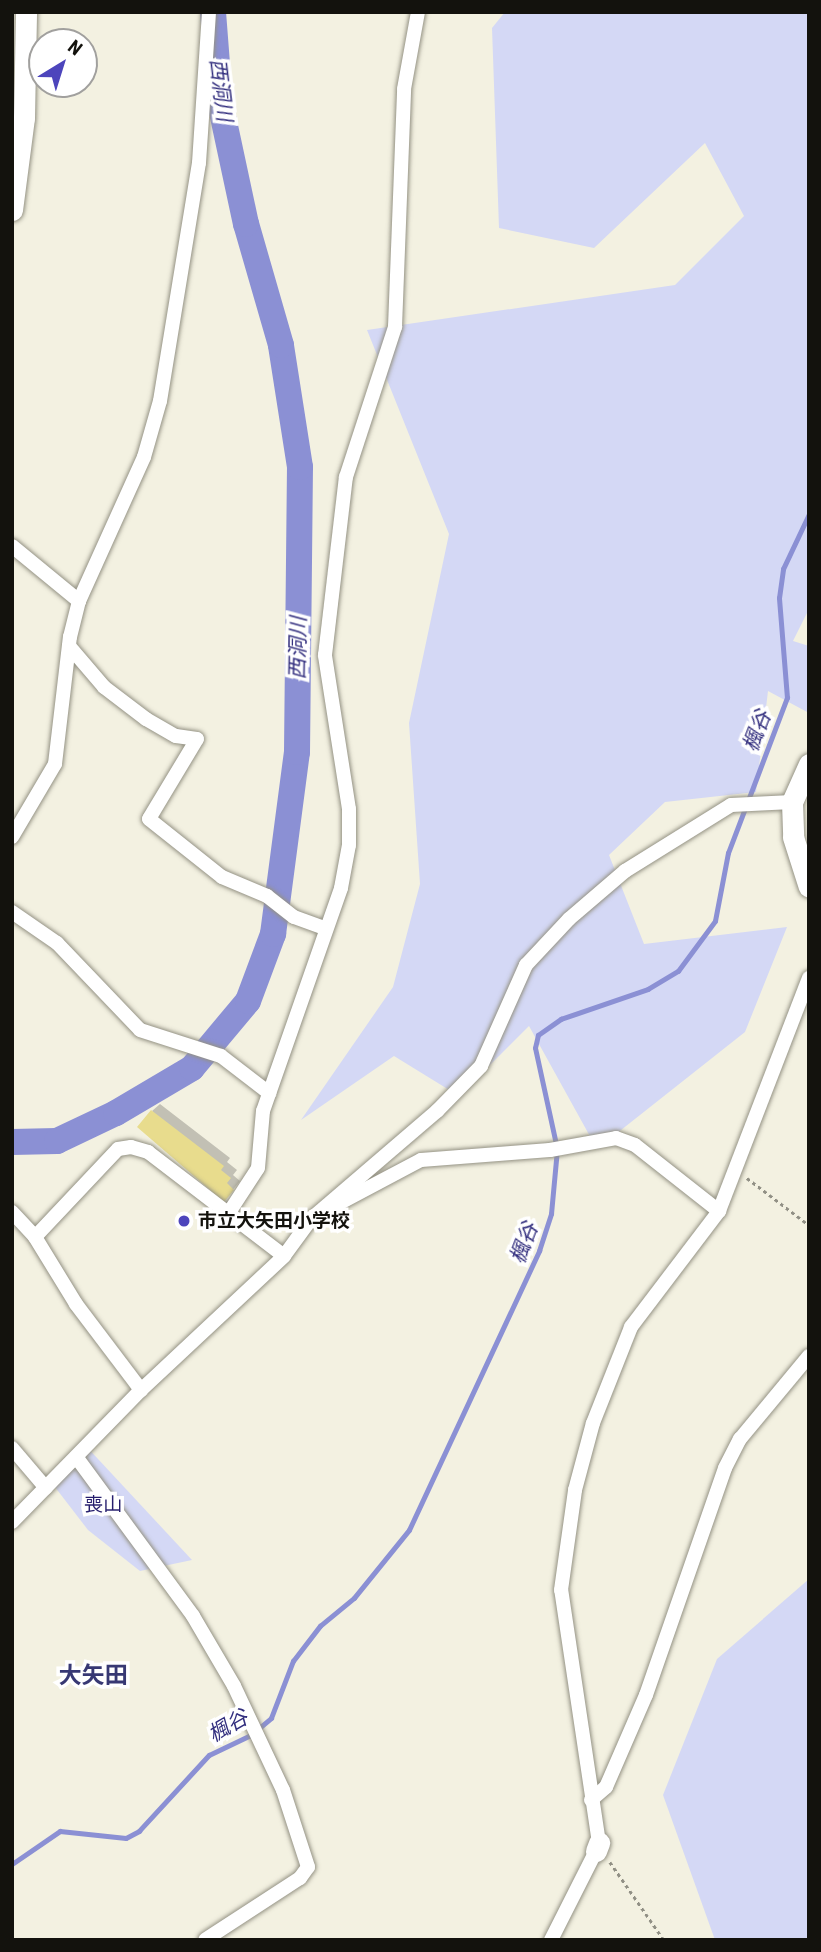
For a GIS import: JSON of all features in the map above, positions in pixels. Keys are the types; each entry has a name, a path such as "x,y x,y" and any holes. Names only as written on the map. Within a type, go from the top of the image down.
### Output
{"main road":[{"path":"12,210 24,118 26,12"},
{"path":"809,764 792,802 793,838 809,887"}],"street":[{"path":"12,837 55,764 69,646 79,601 144,457 160,401 199,163 209,12"},
{"path":"230,1211 258,1168 263,1111 341,888 349,845 349,809 325,655 346,477 395,327 404,89 418,12"},
{"path":"12,545 79,601"},
{"path":"69,646 104,687 146,719 176,736 197,739 149,819 222,877 267,896 294,917 325,928"},
{"path":"12,1522 141,1390 284,1256 311,1219 437,1111 481,1066 526,965 569,919 625,871 731,805 792,802"},
{"path":"12,912 57,943 141,1030 160,1040 221,1056 269,1093"},
{"path":"551,1940 597,1847 561,1590 575,1490 593,1423 631,1327 719,1211 738,1172 809,978"},
{"path":"311,1219 421,1160 550,1150 617,1138 635,1145 719,1211"},
{"path":"35,1237 118,1149 148,1152 230,1211 284,1256"},
{"path":"12,1212 35,1237 76,1304 141,1390"},
{"path":"591,1800 606,1787 646,1695 725,1468 740,1439 809,1356"},
{"path":"12,1448 46,1488"},
{"path":"77,1458 193,1616 258,1734 283,1790 308,1867 300,1878 205,1940"}],"path":[{"path":"738,1172 809,1225"},
{"path":"597,1847 664,1940"}],"green space":[{"path":"505,12 809,12 809,609 793,641 809,646 809,713 768,691 756,792 665,802 609,855 644,944 787,927 745,1032 597,1149 529,1026 459,1096 394,1056 301,1120 393,987 420,884 409,723 449,534 367,330 675,285 744,216 705,143 594,248 499,228 492,28"},
{"name":"喪山","path":"85,1445 192,1560 140,1571 88,1530 48,1478"},
{"path":"809,1579 809,1940 715,1940 663,1795 717,1659"}],"building":[{"path":"151,1110 224,1166 221,1170 231,1178 227,1183 234,1190 224,1202 137,1127"}],"waterway":[{"name":"西洞川","path":"12,1142 57,1141 116,1113 192,1068 248,1001 273,934 297,752 300,467 281,345 246,224 220,103 213,12"},
{"name":"楓谷","path":"12,1864 60,1831 126,1838 139,1831 209,1755 251,1735 271,1718 293,1661 320,1626 354,1598 409,1530 539,1251 551,1214 557,1149 535,1048 538,1035 561,1019 648,989 678,971 715,921 728,853 787,698 779,598 783,569 809,514"}],"place":[{"name":"市立大矢田小学校","path":"184,1221"}],"district":[{"name":"大矢田","path":"93,1676"}]}
